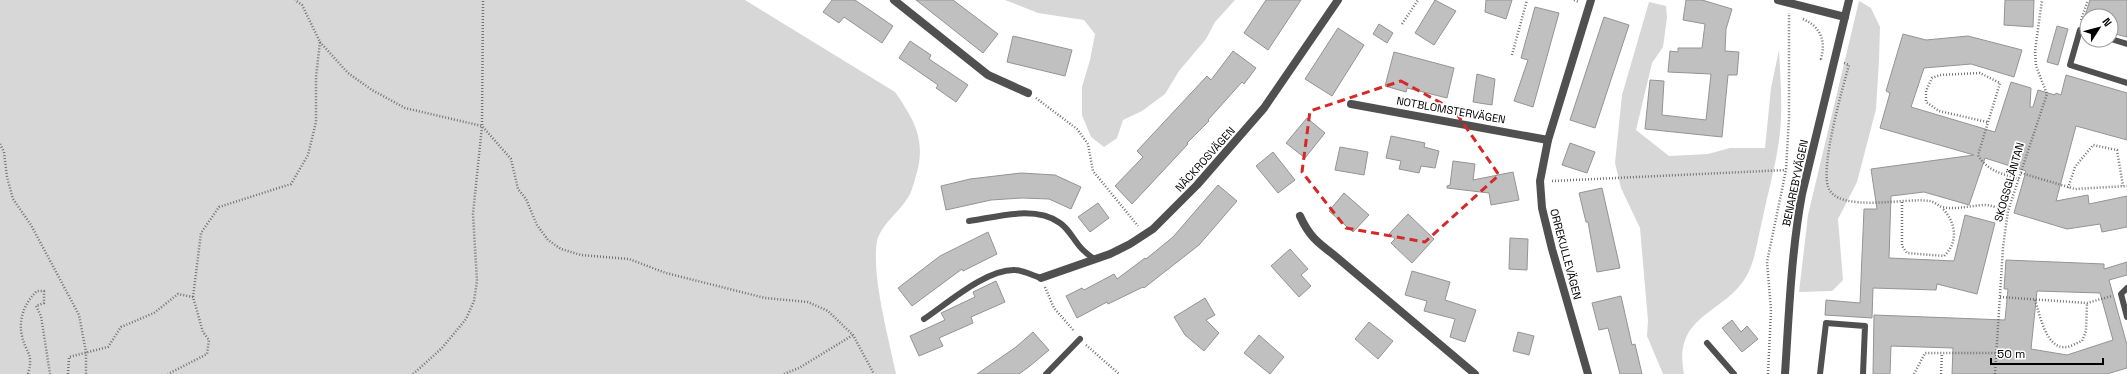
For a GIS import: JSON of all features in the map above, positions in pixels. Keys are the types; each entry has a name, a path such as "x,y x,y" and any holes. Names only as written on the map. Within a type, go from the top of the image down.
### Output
{"street":[{"path":"894,0 988,75 1028,93"},
{"name":"NÄCKROSVÄGEN","path":"1041,278 1130,244 1153,229 1187,195 1264,108 1338,0"},
{"name":"ORREKULLEVÄGEN","path":"1588,374 1552,250 1542,208 1540,181 1548,140 1591,0"},
{"path":"1778,0 1845,17"},
{"name":"BENAREBYVÄGEN","path":"1785,374 1790,286 1799,208 1849,0"},
{"name":"NOTBLOMSTERVÄGEN","path":"1351,104 1548,140"},
{"path":"1300,216 1306,231 1313,240 1334,255 1475,374"}],"lane":[{"path":"2079,43 2070,65 2127,83"},
{"path":"969,221 1014,214 1034,214 1048,217 1060,223 1071,233 1082,249 1094,259"},
{"path":"924,319 972,286 992,275 1007,270 1017,270 1028,275 1041,278"},
{"path":"2127,288 2121,294 2127,317"},
{"path":"1820,374 1826,323 1865,326 1863,374"},
{"path":"1046,374 1080,339"},
{"path":"1708,343 1734,374"}],"path":[{"path":"295,0 302,5 320,42 348,73 372,90 405,108 482,126 511,159 518,189 526,199 537,225 548,240 561,249 581,255 629,259 666,273 765,298 808,302 828,311 853,335 874,374"},
{"path":"413,374 442,348 466,319 474,300 477,281 473,214 482,126 484,0"},
{"path":"1402,24 1418,0"},
{"path":"1512,55 1527,0"},
{"name":"SKOGSGLÄNTAN","path":"1995,374 2003,248 2008,211 2047,94 2036,66 2035,51 2042,0"},
{"path":"1768,374 1771,310 1767,262 1786,170 1789,118 1789,3"},
{"path":"168,374 207,354 209,340 203,332 193,297 201,233 218,207 291,184 308,155 316,122 316,77 320,42"},
{"path":"1987,122 1938,111 1926,102 1926,91 1932,78 1940,75 1980,73 2000,83 1978,155 1983,164 1992,170 2019,179"},
{"path":"1028,93 1058,113 1077,129 1088,144 1093,172 1145,234"},
{"path":"0,144 4,152 7,177 13,199 31,225 78,315 86,352 86,374"},
{"path":"2021,173 2068,188 2092,189 2125,186 2117,150 2093,145 2075,167 2068,188"},
{"path":"1549,181 1786,170"},
{"path":"1869,202 1930,201 1942,207 1950,216 1953,227 1954,237 1951,250 1944,256 1907,253 1902,246 1902,202"},
{"path":"1942,207 1967,208 1982,204 2008,211"},
{"path":"28,374 32,361 21,335 23,309 30,298 37,291 44,291 44,303 36,306 41,316 50,374"},
{"path":"68,374 69,357 108,347 122,327 154,313 178,294 193,297"},
{"path":"2000,297 2087,303 2121,294"},
{"path":"2035,300 2048,336 2055,345 2066,347 2082,341 2086,331 2087,303"},
{"path":"784,374 799,368 853,335"},
{"path":"1914,374 1925,353 1996,353"},
{"path":"1941,374 1942,353"}],"highlighted area":[{"path":"1401,81 1454,110 1499,175 1425,242 1346,228 1302,172 1310,111"}],"shaded area":[{"path":"0,0 745,0 895,92 914,123 920,154 911,192 886,224 877,241 876,271 896,374 0,374"},
{"path":"1005,0 1235,0 1215,22 1206,39 1179,71 1165,94 1142,111 1123,120 1117,138 1104,147 1091,137 1082,115 1082,87 1090,60 1095,34 1084,20 1038,13"},
{"path":"1859,1 1871,8 1880,27 1879,61 1876,109 1857,182 1838,219 1843,280 1832,291 1799,292 1808,215"},
{"path":"1649,2 1666,6 1667,18 1663,47 1652,63 1636,130 1669,156 1708,154 1730,148 1765,148 1771,88 1779,50 1781,109 1779,143 1757,246 1749,271 1740,285 1729,297 1704,315 1694,325 1686,338 1683,353 1684,374 1663,374 1647,336 1648,321 1640,228 1621,188 1615,163 1622,95"}],"building":[{"path":"832,0 855,0 893,26 882,43 844,17 839,23 823,12"},
{"path":"916,0 953,0 998,34 983,53"},
{"path":"1266,0 1301,0 1268,50 1244,33"},
{"path":"1435,0 1456,11 1434,45 1415,33"},
{"path":"1486,0 1512,0 1506,19 1485,12"},
{"path":"1686,0 1702,0 1732,9 1726,29 1725,51 1739,52 1737,75 1728,75 1722,137 1645,129 1650,80 1664,81 1662,115 1706,120 1711,74 1668,72 1670,51 1678,52 1678,48 1702,48 1705,24 1683,20"},
{"path":"2005,0 2034,0 2033,27 2004,25"},
{"path":"2090,0 2127,0 2127,37 2119,35 2119,8 2088,8"},
{"path":"1535,7 1559,13 1533,107 1514,101 1528,60 1521,58"},
{"path":"1604,17 1629,25 1595,128 1570,120"},
{"path":"1379,24 1393,33 1387,43 1373,34"},
{"path":"2057,26 2068,29 2058,65 2047,62"},
{"path":"1338,28 1364,45 1332,96 1305,79"},
{"path":"1903,34 1926,40 1968,36 2022,50 2014,77 1971,64 1924,68 1911,107 1995,132 2011,82 2031,88 2030,107 2033,107 2038,90 2055,95 2056,93 2061,95 2066,75 2127,93 2127,140 2076,126 2056,201 2088,195 2089,204 2127,196 2127,227 2102,232 2100,224 2067,229 2014,213 2026,171 1985,158 1969,205 1924,192 1891,196 1889,258 1954,261 1965,215 1995,223 1977,294 1937,284 1936,290 1873,288 1872,318 1825,315 1826,300 1860,303 1864,209 1877,209 1871,169 1974,155 1880,128 1890,93 1886,91"},
{"path":"1013,36 1072,50 1065,76 1007,62"},
{"path":"910,41 931,55 929,59 968,85 956,102 936,88 938,85 899,58"},
{"path":"1233,51 1256,68 1244,84 1242,82 1208,120 1209,121 1132,204 1115,186 1143,157 1137,151 1207,76 1211,80"},
{"path":"1394,52 1454,68 1447,98 1407,88 1406,92 1385,86"},
{"path":"1477,74 1495,79 1492,105 1473,102"},
{"path":"1307,118 1325,133 1305,158 1286,143"},
{"path":"1391,136 1425,143 1424,147 1439,151 1435,168 1421,166 1419,173 1399,169 1401,161 1386,158"},
{"path":"1570,143 1595,152 1587,173 1562,165"},
{"path":"1340,147 1368,152 1364,175 1335,170"},
{"path":"1273,152 1295,180 1278,193 1256,166"},
{"path":"1453,161 1475,164 1473,180 1513,172 1519,200 1491,205 1489,193 1447,188 1447,186 1450,185"},
{"path":"1021,173 1055,175 1081,187 1071,209 1049,199 1022,198 991,200 946,210 941,186 970,179"},
{"path":"1218,185 1237,201 1199,245 1144,288 1143,287 1108,304 1107,302 1077,318 1066,296 1082,288 1084,290 1114,274 1117,279 1145,258 1146,259 1173,237"},
{"path":"1602,188 1620,268 1597,272 1588,222 1586,222 1579,193"},
{"path":"1344,193 1369,215 1353,232 1329,211"},
{"path":"1098,203 1109,218 1090,232 1078,217"},
{"path":"1408,214 1434,239 1412,263 1391,243 1395,239 1389,234"},
{"path":"988,232 997,254 963,271 962,269 912,306 898,288 940,256"},
{"path":"1510,238 1528,239 1527,270 1509,269"},
{"path":"1290,249 1308,269 1301,275 1311,286 1299,297 1271,266"},
{"path":"2006,260 2104,264 2104,269 2127,262 2127,275 2109,280 2127,345 2127,368 2107,374 1952,374 1953,348 1891,346 1890,374 1873,374 1874,315 2005,320 2008,289 2004,289","holes":["2037,291 2100,293 2113,340 2067,355 2031,349"]},
{"path":"1412,271 1450,282 1445,300 1476,310 1465,342 1450,337 1455,319 1424,311 1427,301 1405,295"},
{"path":"996,281 1005,302 971,317 973,323 939,338 943,346 919,356 910,336 945,320 941,313 975,297 973,292"},
{"path":"1621,296 1632,345 1635,344 1642,374 1620,374 1608,328 1599,330 1592,303"},
{"path":"1205,298 1215,315 1206,320 1219,333 1204,351 1185,335 1174,317"},
{"path":"1732,320 1741,332 1747,326 1758,339 1742,352 1722,328"},
{"path":"1369,322 1393,341 1378,359 1355,339"},
{"path":"1033,332 1049,350 1030,366 1019,374 977,374 1016,347"},
{"path":"1518,332 1534,336 1529,355 1513,351"},
{"path":"1259,335 1284,357 1270,374 1244,353"}]}
